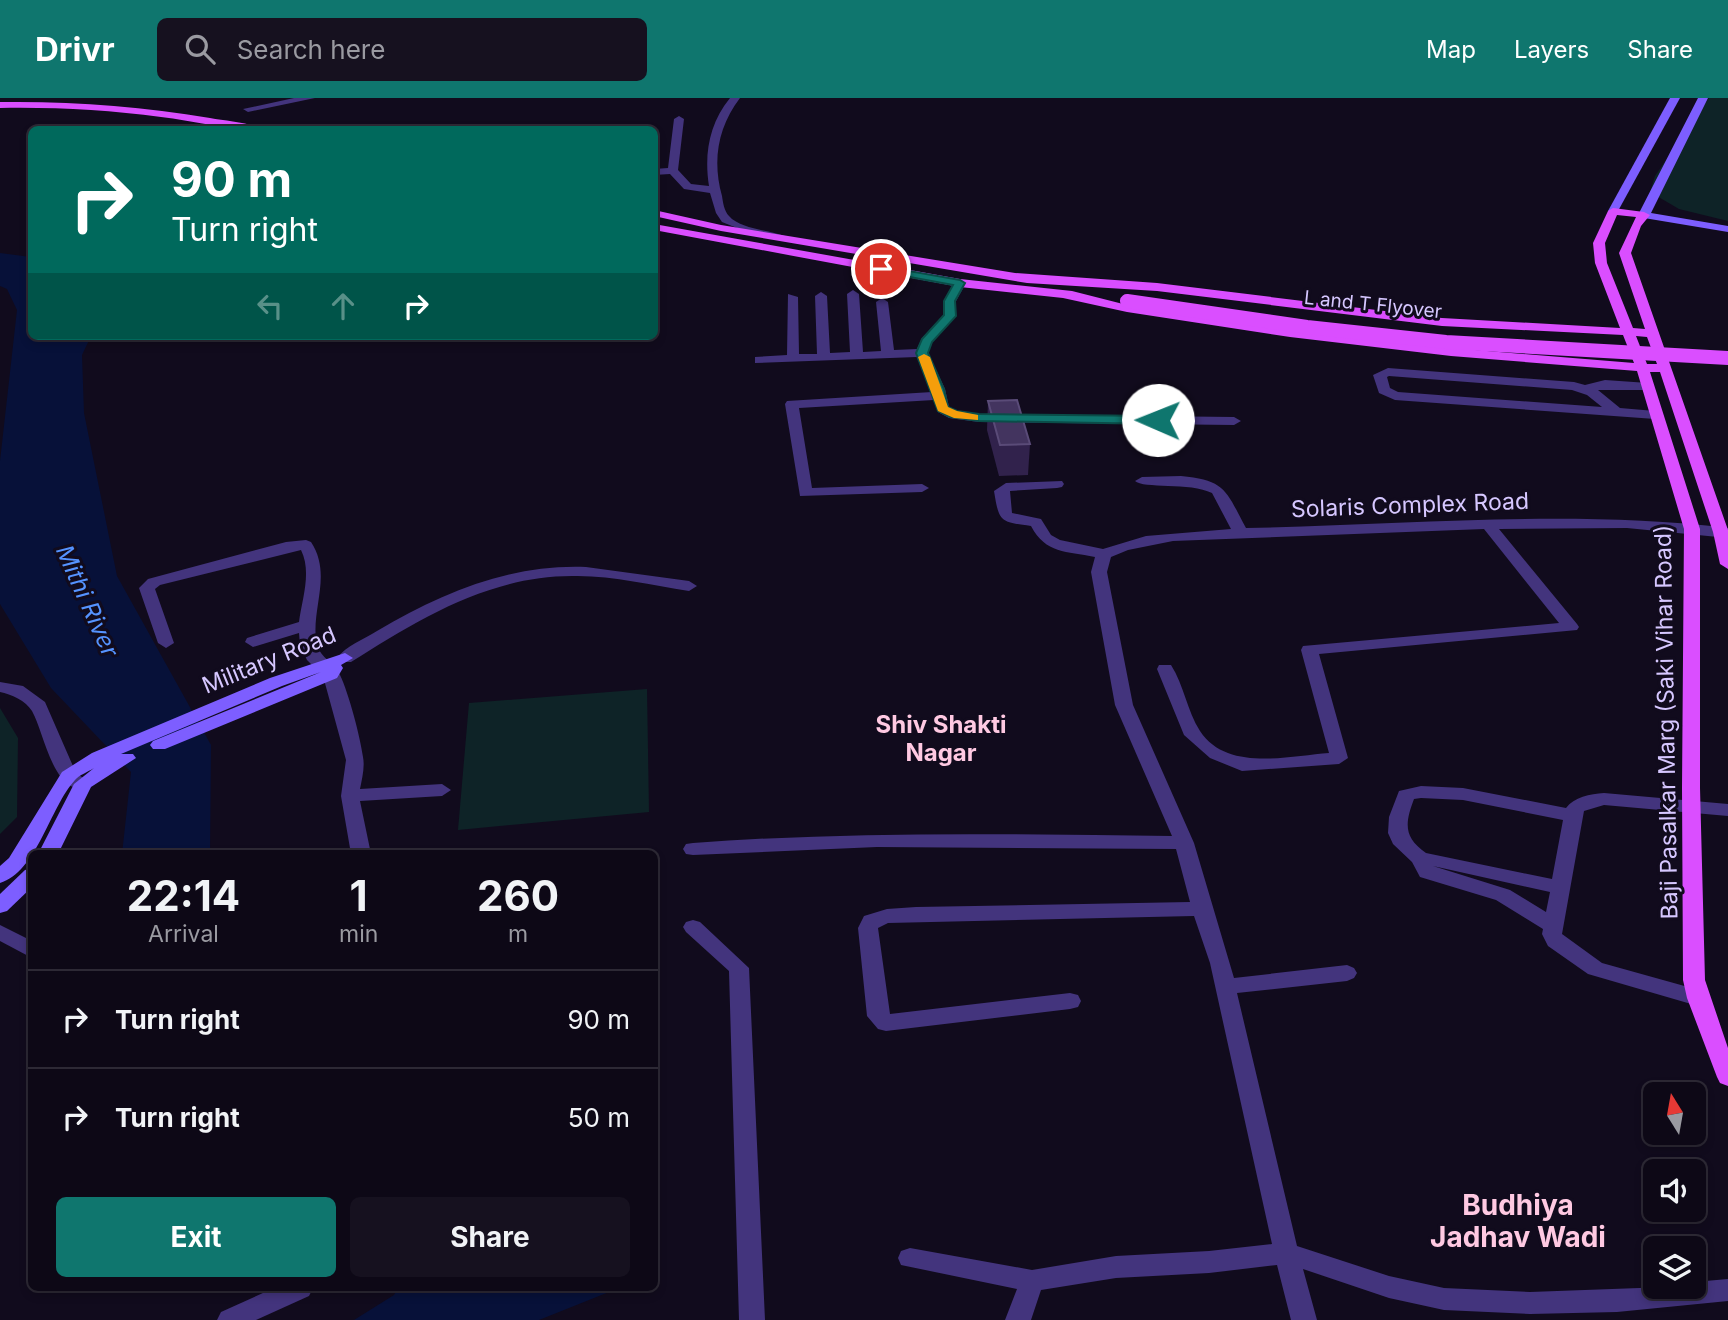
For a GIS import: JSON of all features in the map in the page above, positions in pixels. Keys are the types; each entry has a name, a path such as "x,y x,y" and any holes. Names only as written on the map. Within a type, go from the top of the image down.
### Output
{"main road":[{"path":"1675,98 1653,165 1640,220 1625,253 1724,533 1728,564"},
{"path":"1611,216 1703,98"},
{"path":"0,105 116,108 187,116 238,126"},
{"path":"0,111 94,114 188,126"},
{"path":"658,214 721,228 1015,277 1157,287 1336,310 1485,325 1652,333"},
{"path":"1611,216 1728,229"},
{"name":"Baji Pasalkar Marg (Saki Vihar Road)","path":"1611,216 1599,243 1601,263 1642,367 1692,528 1691,809 1694,980 1698,998 1728,1077"},
{"path":"1640,220 1728,238"},
{"path":"658,228 960,283 1063,294 1099,304 1307,336 1665,369"},
{"name":"L and T Flyover","path":"1015,277 1307,327 1446,342 1728,358"},
{"name":"L and T Flyover","path":"1063,294 1129,297 1446,331 1728,347"},
{"path":"1485,325 1492,355"},
{"name":"Military Road","path":"76,780 104,761 324,670 345,658"},
{"path":"50,850 76,780"},
{"path":"0,876 16,863 76,780"},
{"path":"0,906 28,879"}],"street":[{"path":"248,109 310,98"},
{"path":"734,98 715,129 711,167 714,190 722,216 729,222 764,230 781,238"},
{"path":"679,119 673,171 688,187 714,190"},
{"path":"658,172 673,171"},
{"path":"960,283 950,301 950,316 926,341 922,353 943,409 954,415 979,418 1234,421"},
{"path":"853,294 857,356"},
{"path":"821,296 824,358"},
{"path":"792,297 793,359"},
{"path":"882,302 888,355"},
{"path":"760,360 922,353"},
{"path":"1616,412 1601,398 1585,389 1564,385 1388,372 1380,375 1384,390 1395,396 1655,415"},
{"path":"1585,389 1605,384 1648,387"},
{"path":"922,488 804,493 792,404 938,396"},
{"path":"1142,481 1180,480 1211,486 1218,490 1241,534"},
{"path":"1056,484 1006,487 1001,491 1005,515 1011,519 1036,522 1045,538 1055,544 1104,554 1099,572 1124,705 1184,843 1225,987 1267,1175 1304,1320"},
{"name":"Solaris Complex Road","path":"1104,554 1118,545 1137,541 1241,534 1629,523 1724,533"},
{"path":"1165,669 1193,735 1216,754 1242,765 1339,758 1309,650 1571,626 1489,526"},
{"path":"166,643 148,594 147,588 154,582 306,545 310,550 314,575 306,640 324,670 355,760 350,796 360,850"},
{"name":"Military Road","path":"345,658 444,600 495,581 534,572 574,571 689,586"},
{"path":"253,642 308,625"},
{"path":"0,687 17,690 39,706 76,780"},
{"path":"350,796 442,790"},
{"path":"1562,888 1436,860 1424,861 1398,841 1395,825 1406,795 1413,792 1444,791 1574,816"},
{"path":"1698,998 1595,969 1555,941 1552,934 1575,808 1583,803 1604,799 1691,809 1728,810"},
{"path":"693,849 775,842 979,840 1184,843"},
{"path":"1424,861 1421,864 1427,872 1503,895 1554,927"},
{"path":"1070,1001 886,1023 878,1016 868,928 871,921 887,916 916,914 1202,909"},
{"path":"693,927 739,968 752,1320"},
{"path":"0,932 28,949"},
{"path":"1225,987 1347,973"},
{"path":"910,1258 1032,1281 1116,1267 1209,1262 1288,1253 1389,1287 1444,1299 1530,1304 1617,1301 1728,1290"},
{"path":"1018,1320 1032,1281"},
{"path":"230,1320 293,1291"}],"green space":[{"path":"1709,98 1728,98 1728,221 1679,209 1650,192 1655,176"},
{"path":"647,689 649,812 458,830 469,703"},
{"path":"0,708 18,738 17,817 0,834"}],"water":[{"name":"Mithi River","path":"0,253 28,257 28,340 89,340 82,355 84,413 117,576 211,745 210,850 122,850 131,772 51,688 0,604 0,461 17,310 7,289 0,286"},
{"path":"396,1291 612,1291 539,1320 354,1320"}],"building":[{"path":"1017,400 1030,444 1000,445 988,401"}],"slow traffic":[{"path":"924,357 938,389 943,409 954,415 974,417"}],"district":[{"name":"Shiv Shakti Nagar","path":"941,739"},
{"name":"Budhiya Jadhav Wadi","path":"1518,1221"}],"route":[{"path":"881,269 960,283 950,301 950,316 926,341 922,353 938,389 943,409 954,415 979,418 1158,420"}]}
